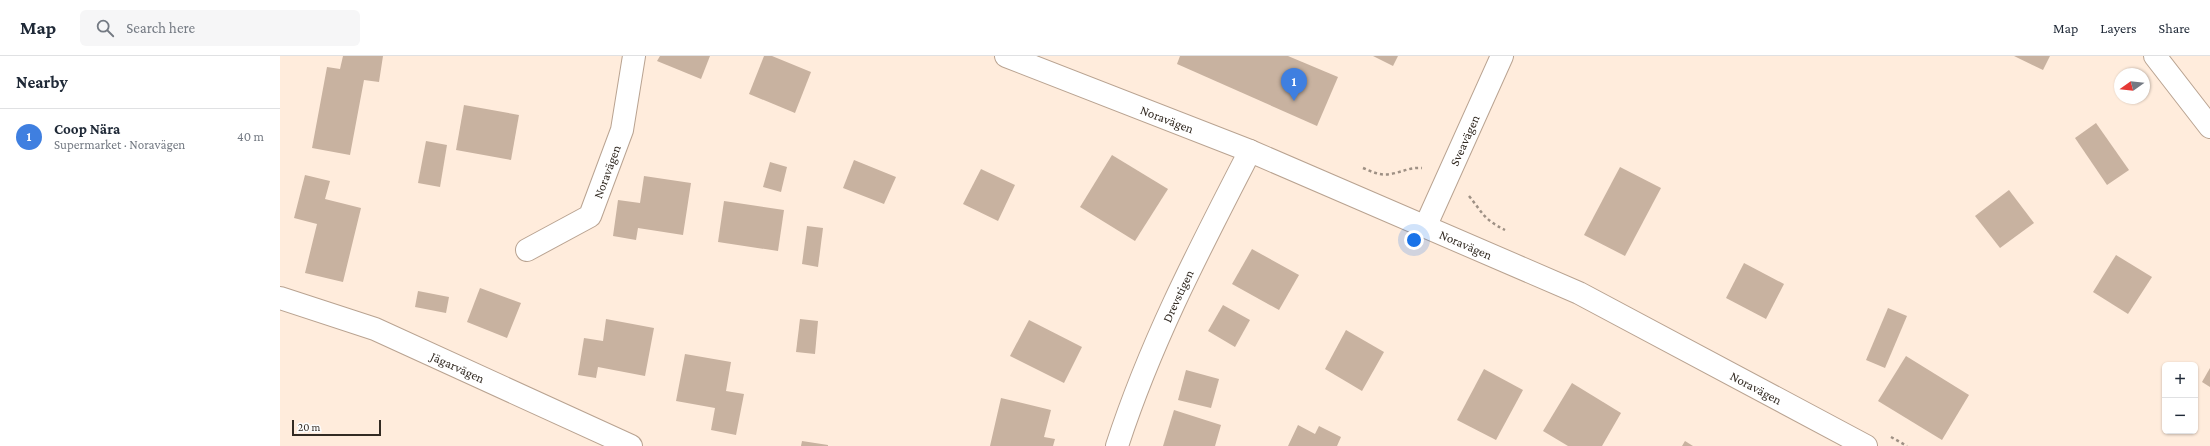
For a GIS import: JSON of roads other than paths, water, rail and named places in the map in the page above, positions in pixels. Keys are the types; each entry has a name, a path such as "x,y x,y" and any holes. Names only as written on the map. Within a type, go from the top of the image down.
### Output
{"street":[{"name":"Noravägen","path":"527,250 590,216 622,130 634,56"},
{"name":"Noravägen","path":"1006,56 1250,151 1426,225 1579,293 1866,446"},
{"name":"Sveavägen","path":"1426,225 1502,56"},
{"path":"2155,56 2210,127"},
{"name":"Drevstigen","path":"1117,446 1131,403 1156,340 1194,260 1250,151"},
{"name":"Jägarvägen","path":"280,298 375,329 631,446"}],"place":[{"name":"Coop Nära","path":"1294,101"}]}
